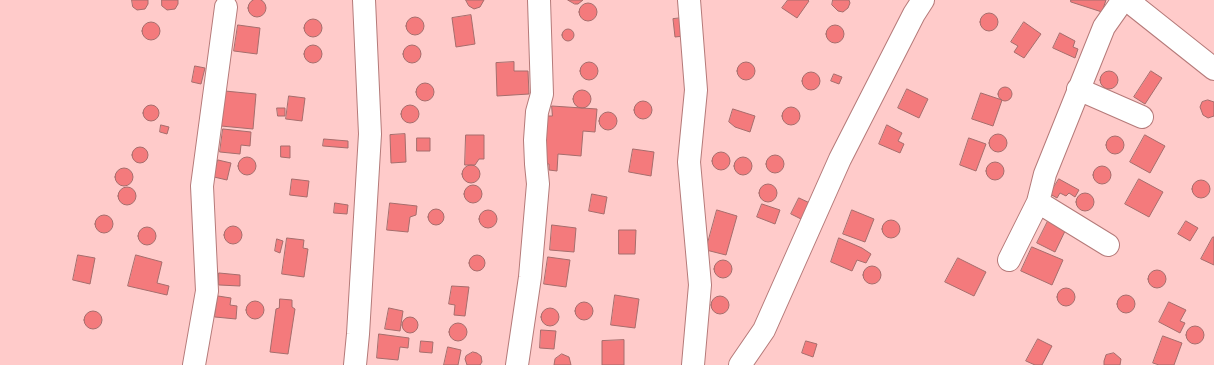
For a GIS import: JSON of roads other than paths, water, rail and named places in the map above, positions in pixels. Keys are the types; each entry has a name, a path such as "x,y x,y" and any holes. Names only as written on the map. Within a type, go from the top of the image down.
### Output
{"street":[{"path":"355,365 370,134 364,0"},
{"path":"517,365 530,277 538,184 535,140 537,112 542,94 539,0"},
{"path":"689,0 696,90 689,162 700,285 693,365"},
{"path":"740,365 764,330 840,159 914,14 923,0"},
{"path":"1009,260 1038,202 1045,174 1104,27 1123,0"},
{"path":"1127,0 1214,69"},
{"path":"194,365 207,291 202,186 226,7"},
{"path":"1078,89 1142,117"},
{"path":"1038,202 1108,245"}]}
